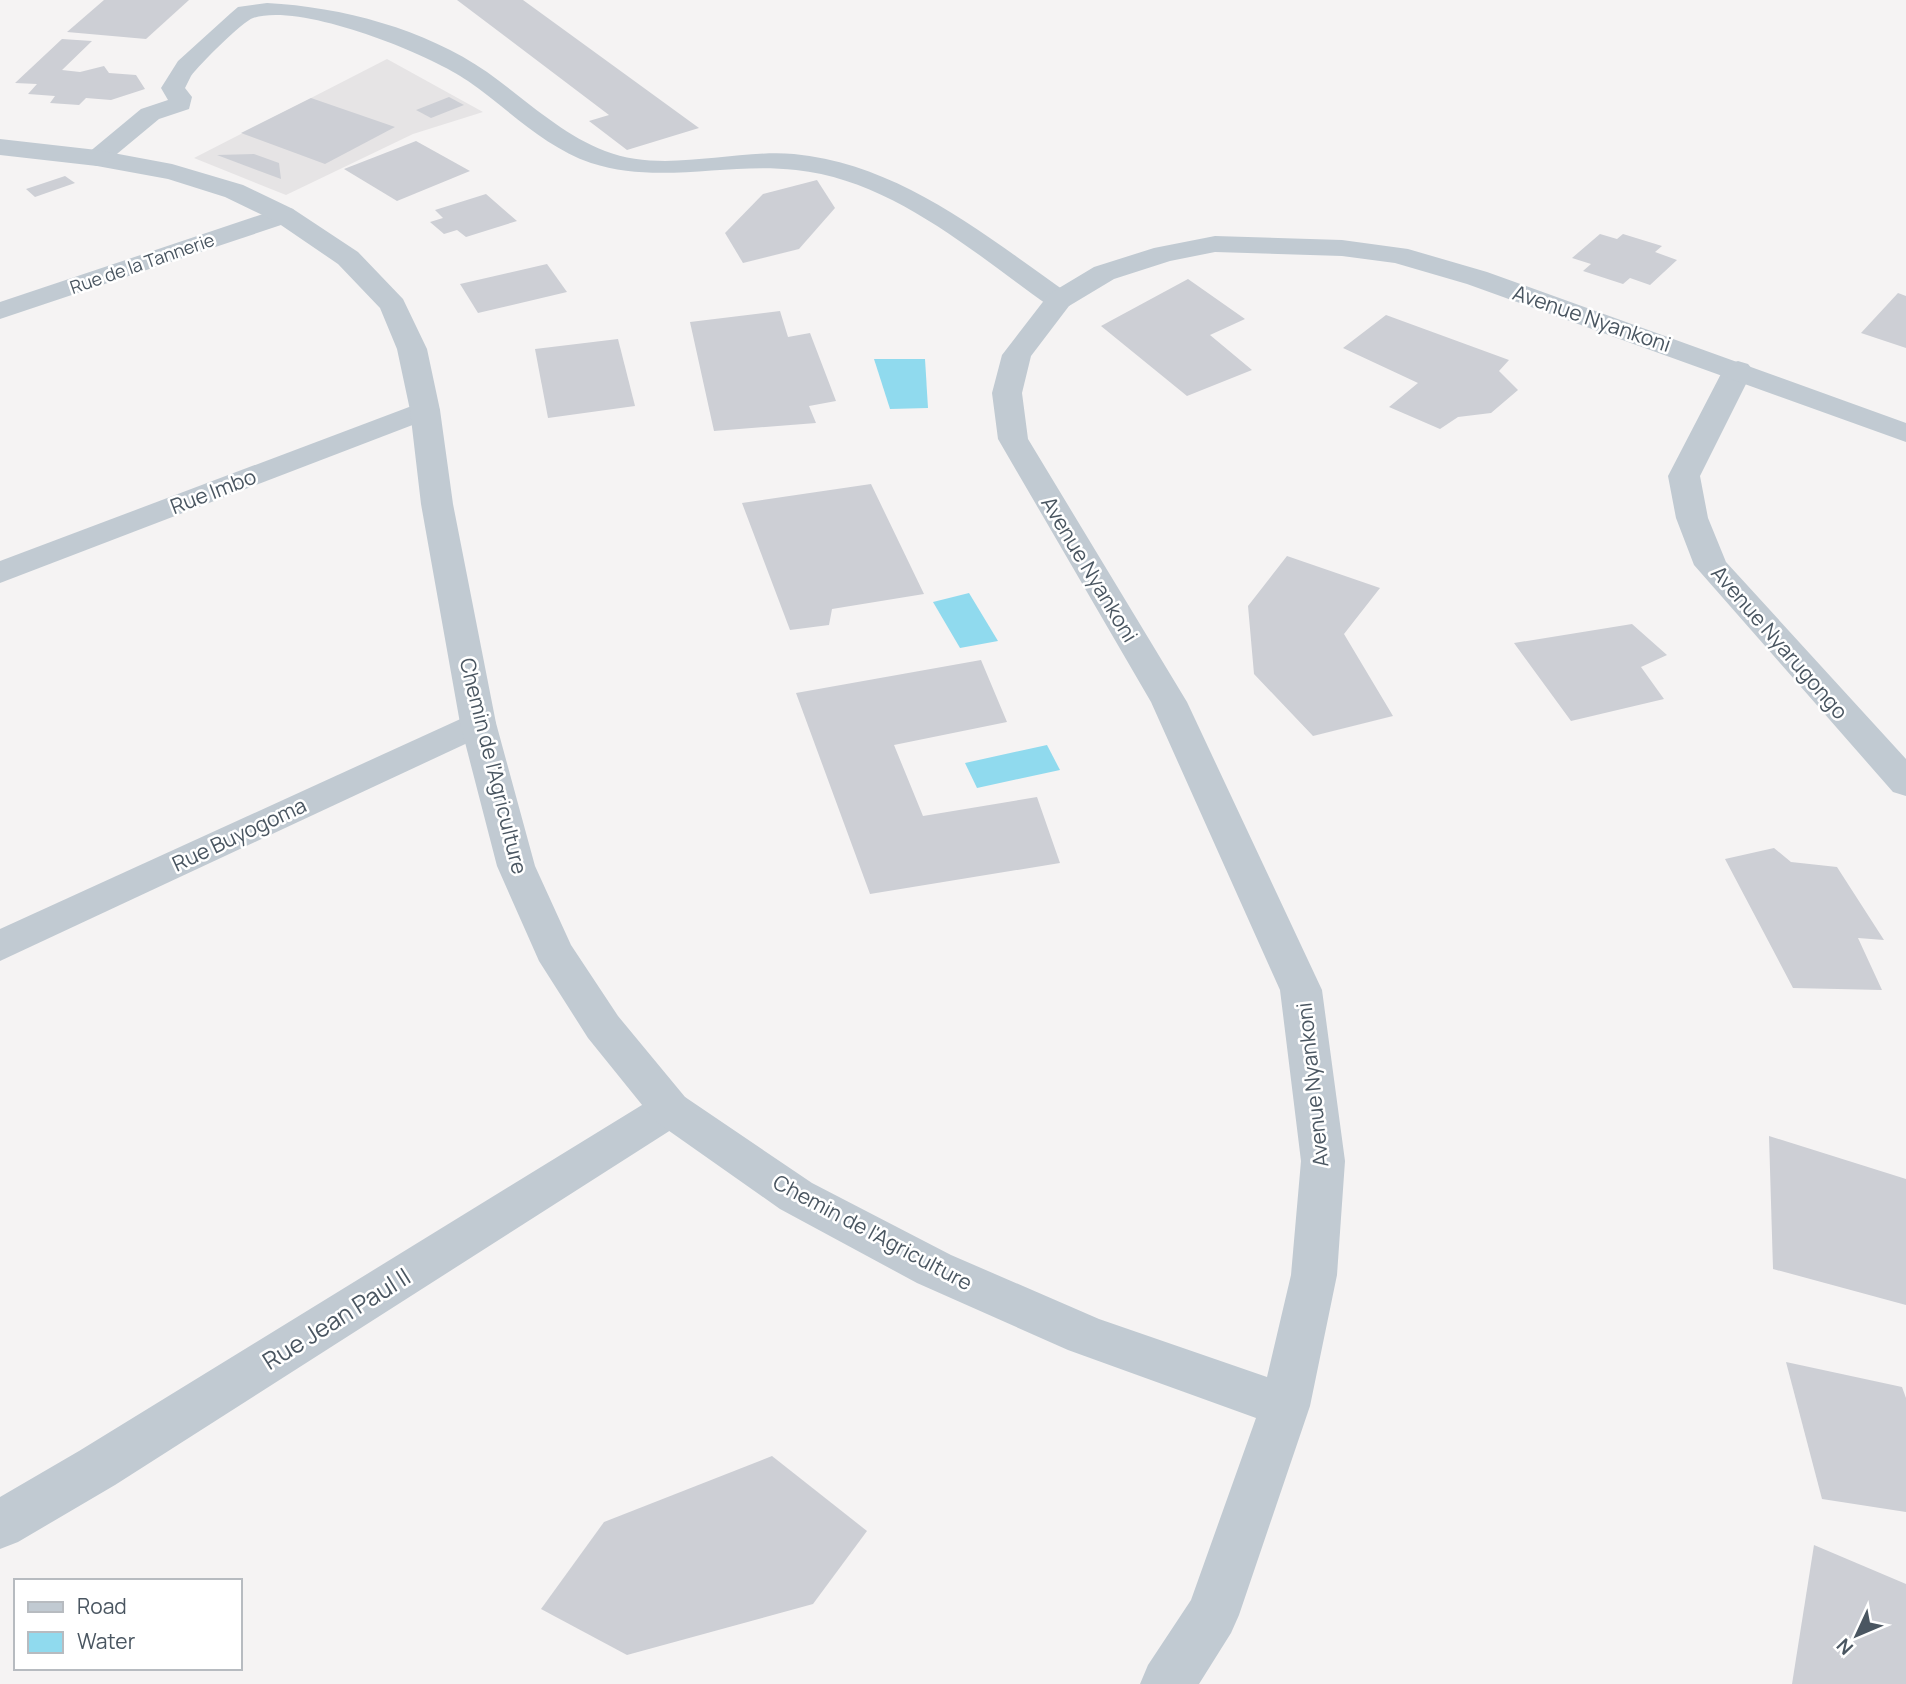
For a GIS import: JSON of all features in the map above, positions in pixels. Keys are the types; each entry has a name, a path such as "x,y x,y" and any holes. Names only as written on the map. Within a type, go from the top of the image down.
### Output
{"street":[{"path":"97,159 150,114 180,104 180,97 173,88 177,78 192,60 245,12 278,4 304,5 349,15 415,40 460,65 570,142 597,157 660,165 794,162 839,169 919,204 1059,300"},
{"name":"Chemin de l'Agriculture","path":"0,147 172,172 234,191 284,215 348,258 393,305 412,349 425,410 437,504 478,723 516,866 553,950 603,1027 670,1109 796,1196 934,1269 1085,1335 1285,1406"},
{"name":"Rue de la Tannerie","path":"0,311 284,215"},
{"name":"Avenue Nyankoni","path":"1167,1684 1212,1615 1285,1406 1314,1275 1324,1161 1301,990 1169,702 1013,439 1007,393 1017,355 1059,300 1104,273 1164,254 1215,244 1342,248 1398,254 1477,278 1738,370 1906,433"},
{"name":"Avenue Nyarugongo","path":"1738,370 1684,476 1692,518 1711,565 1906,783"},
{"name":"Rue Imbo","path":"0,573 425,410"},
{"name":"Rue Buyogoma","path":"0,946 478,723"},
{"name":"Rue Jean Paul II","path":"0,1525 670,1109"}],"shaded area":[{"path":"387,59 483,112 413,134 286,195 194,158"}],"water":[{"path":"874,359 925,359 928,408 890,409"},
{"path":"969,593 998,641 960,648 933,602"},
{"path":"1047,745 1060,770 977,788 965,763"}],"building":[{"path":"104,0 189,0 146,39 67,32"},
{"path":"457,0 523,0 699,128 627,150 589,121 609,115"},
{"path":"62,39 92,41 62,70 80,72 104,66 109,73 136,75 145,89 111,100 86,98 79,105 50,103 55,96 28,94 37,84 15,83"},
{"path":"449,97 464,105 431,118 416,110"},
{"path":"311,98 395,127 325,164 241,133"},
{"path":"416,141 470,171 397,201 344,169"},
{"path":"254,154 279,163 281,179 217,155"},
{"path":"65,176 75,183 35,197 26,189"},
{"path":"817,180 835,208 799,249 743,263 725,233 763,194"},
{"path":"486,194 517,221 466,237 457,230 444,234 430,222 443,218 435,210"},
{"path":"1600,234 1617,239 1623,234 1662,246 1655,252 1677,260 1650,285 1630,278 1623,284 1583,271 1591,264 1572,258"},
{"path":"547,264 567,292 478,313 460,284"},
{"path":"1188,279 1245,319 1210,335 1252,370 1187,396 1101,326"},
{"path":"1898,293 1906,296 1906,348 1861,333"},
{"path":"780,311 788,337 810,333 836,401 809,406 816,423 714,431 690,322"},
{"path":"1386,315 1509,360 1499,371 1518,390 1491,413 1458,417 1440,429 1389,407 1418,383 1343,348"},
{"path":"618,339 635,406 548,418 535,349"},
{"path":"871,484 924,594 832,609 829,625 790,630 742,503"},
{"path":"1287,556 1380,588 1344,634 1393,716 1313,736 1254,674 1248,606"},
{"path":"1632,624 1667,655 1641,667 1664,699 1571,721 1514,643"},
{"path":"981,660 1007,722 894,745 923,816 1037,797 1060,863 870,894 796,693"},
{"path":"1774,848 1791,862 1837,867 1884,940 1858,938 1882,990 1793,988 1725,859"},
{"path":"1769,1136 1906,1179 1906,1305 1773,1269"},
{"path":"1786,1362 1902,1387 1906,1398 1906,1512 1822,1499"},
{"path":"772,1456 867,1531 813,1604 627,1655 541,1609 604,1522"},
{"path":"1814,1545 1906,1584 1906,1684 1792,1684"}]}
